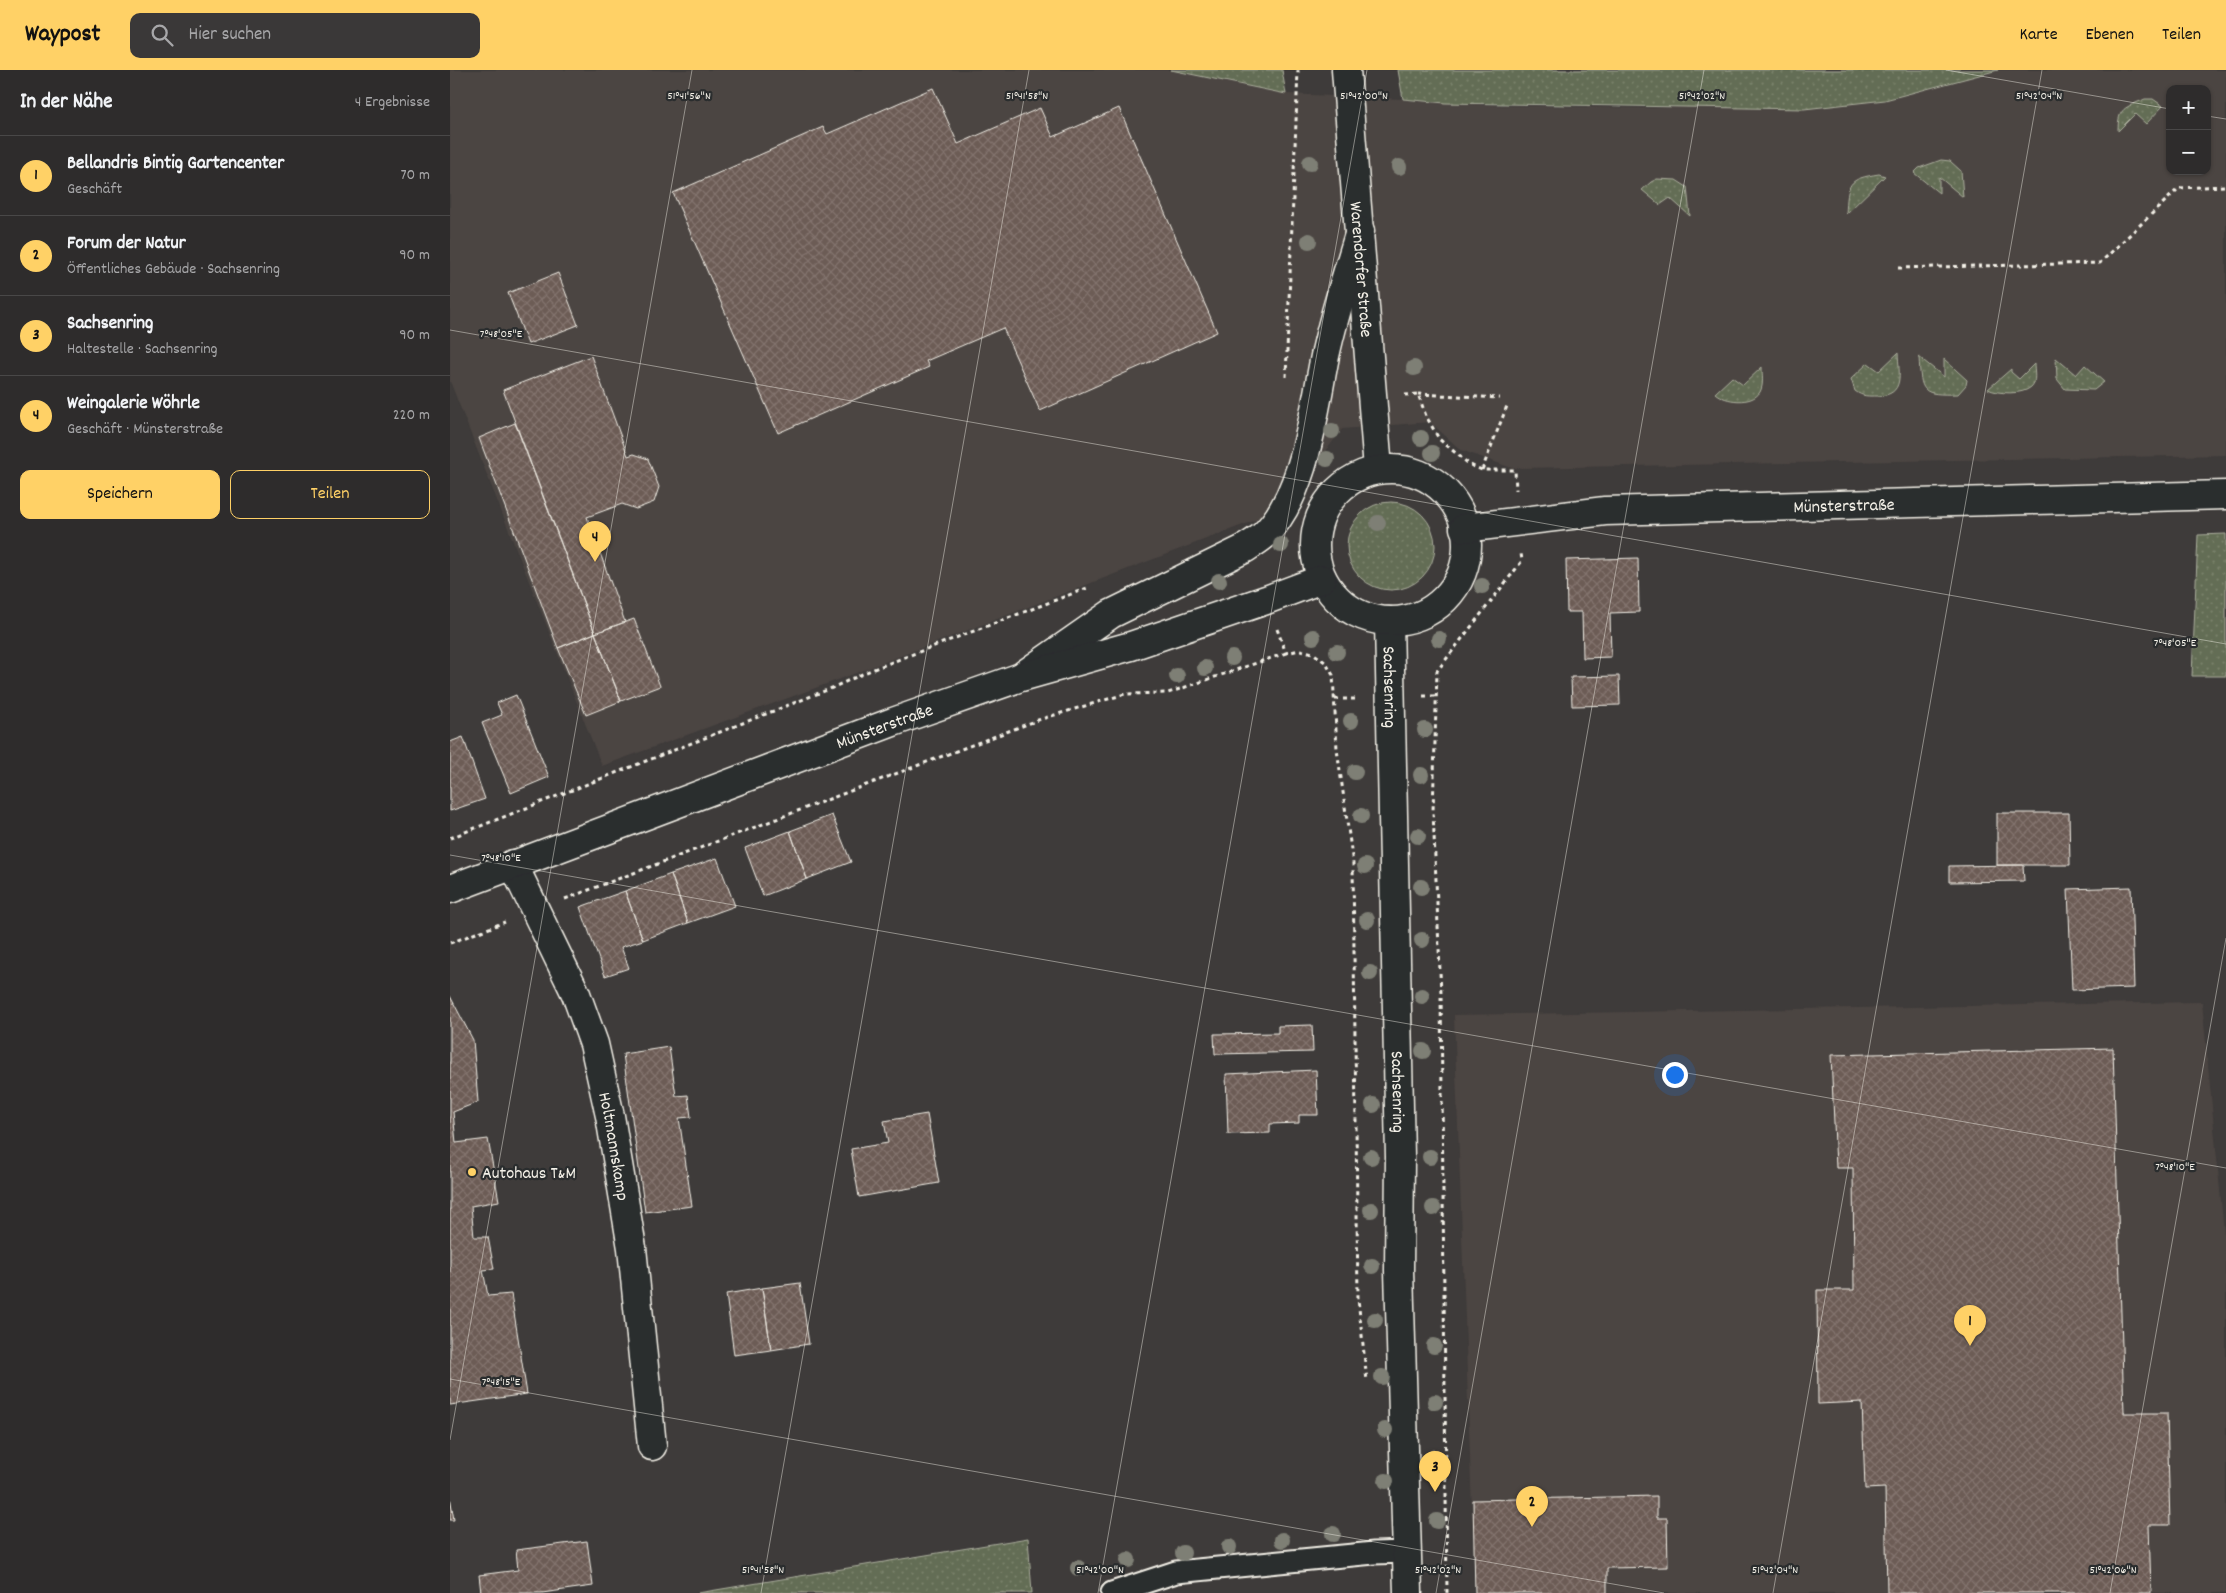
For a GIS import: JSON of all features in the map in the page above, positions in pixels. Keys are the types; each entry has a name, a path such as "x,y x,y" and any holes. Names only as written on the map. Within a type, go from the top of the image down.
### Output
{"street":[{"name":"Warendorfer Straße","path":"1346,70 1378,469"},
{"path":"1022,677 1111,614 1244,549 1262,536 1278,518 1297,481 1326,354 1360,231"},
{"path":"1378,469 1407,470 1427,478 1444,491 1457,508 1464,528 1466,548 1463,567 1455,585 1443,600 1427,611 1408,618 1389,620 1372,618 1357,613 1344,604 1322,579 1316,558 1315,537 1320,516 1331,498 1346,483 1365,473 1378,469"},
{"name":"Münsterstraße","path":"1464,528 1605,511 2226,495"},
{"name":"Münsterstraße","path":"450,888 857,735 1022,677 1131,646 1322,579"},
{"name":"Sachsenring","path":"1389,620 1400,1157 1398,1270 1408,1593"},
{"name":"Holtmannskamp","path":"513,864 582,1011 594,1044 610,1116 632,1248 652,1446"}],"lane":[{"path":"1112,1593 1176,1572 1374,1553 1406,1552"}],"path":[{"path":"1287,348 1298,70"},
{"path":"1898,268 2100,263 2179,188 2226,186"},
{"path":"1418,394 1500,398"},
{"path":"1482,470 1507,406"},
{"path":"450,838 832,688 871,670 1095,585"},
{"path":"450,944 534,910 1038,720 1125,694 1168,693 1286,653"},
{"path":"1437,696 1432,812 1441,994 1447,1593"},
{"path":"1335,700 1337,749 1353,864 1358,1299 1368,1385"}],"shaded area":[{"path":"450,70 1171,70 1286,94 1486,105 1642,108 1885,100 1998,70 2226,70 2226,455 1512,468 1461,450 1430,422 1342,429 1282,510 848,676 602,766 450,381"},
{"path":"2202,1002 2226,1254 2226,1593 1475,1593 1454,1015"}],"green space":[{"path":"1171,70 1282,70 1286,94"},
{"path":"1398,70 1998,70 1885,100 1804,109 1445,103 1403,99"},
{"path":"2145,99 2153,99 2163,106 2146,124 2135,114 2118,131 2119,117 2124,109"},
{"path":"1941,160 1950,161 1961,171 1963,197 1939,177 1939,193 1914,173 1919,168"},
{"path":"1879,174 1885,176 1846,214 1851,184 1861,178"},
{"path":"1657,179 1676,180 1687,187 1690,216 1670,198 1660,205 1642,190"},
{"path":"1898,353 1899,376 1893,392 1887,395 1871,396 1855,391 1851,379 1868,363 1879,371"},
{"path":"1919,357 1944,377 1944,359 1967,380 1966,385 1958,394 1930,392 1922,385"},
{"path":"2056,358 2076,375 2085,365 2104,382 2094,390 2065,389 2057,379"},
{"path":"2034,364 2034,382 2027,390 2010,393 1988,389 2011,369 2011,372 2019,379"},
{"path":"1762,367 1762,386 1760,392 1751,399 1732,400 1715,393 1732,377 1743,385"},
{"path":"1391,502 1408,505 1416,509 1428,521 1432,529 1435,546 1432,563 1428,571 1416,583 1408,587 1391,590 1374,587 1366,583 1354,571 1350,563 1347,546 1350,529 1354,521 1366,509 1374,505"},
{"path":"2226,534 2226,676 2192,676 2198,535"},
{"path":"1028,1538 1032,1593 698,1593"}],"building":[{"path":"933,88 958,144 1040,108 1053,137 1119,108 1217,332 1040,411 1003,328 926,361 929,367 778,433 673,193 823,127 827,134"},
{"path":"558,273 578,325 528,344 508,293"},
{"path":"591,356 628,456 634,454 648,459 659,487 654,502 636,509 622,504 587,517 625,622 595,633 503,390"},
{"path":"515,423 595,633 558,648 479,438"},
{"path":"1638,558 1639,612 1610,613 1611,657 1583,658 1582,612 1567,612 1566,560"},
{"path":"634,619 660,686 621,701 595,633"},
{"path":"595,633 621,701 586,715 558,648"},
{"path":"1619,676 1620,705 1572,706 1571,677"},
{"path":"516,695 549,777 511,793 482,723 502,715 497,703"},
{"path":"463,737 485,799 450,811 450,742"},
{"path":"1997,813 2069,813 2070,865 1997,865"},
{"path":"832,815 851,862 807,879 790,831"},
{"path":"790,831 807,879 763,896 745,848"},
{"path":"717,858 735,906 688,923 671,874"},
{"path":"2023,865 2024,881 1949,882 1949,866"},
{"path":"671,874 688,923 643,940 625,891"},
{"path":"2131,887 2134,988 2072,990 2068,889"},
{"path":"625,891 643,940 621,947 629,968 605,976 580,907"},
{"name":"Autohaus T&M","path":"450,996 473,1040 478,1102 453,1112 456,1143 488,1139 499,1201 471,1206 474,1237 488,1237 494,1269 483,1270 488,1296 511,1294 527,1394 450,1405"},
{"path":"1312,1025 1313,1052 1215,1054 1214,1034 1278,1033 1278,1026"},
{"path":"669,1047 676,1096 688,1095 691,1117 679,1118 692,1206 645,1212 623,1054"},
{"path":"2113,1048 2124,1413 2167,1413 2170,1525 2149,1525 2151,1593 1887,1593 1885,1488 1865,1489 1862,1402 1818,1404 1817,1290 1854,1290 1853,1168 1836,1168 1831,1055"},
{"path":"1316,1070 1318,1115 1299,1115 1299,1123 1270,1124 1270,1133 1228,1134 1226,1074"},
{"path":"927,1114 939,1183 859,1197 851,1149 888,1143 884,1121"},
{"path":"800,1283 809,1344 771,1350 762,1288"},
{"path":"762,1288 771,1350 734,1355 726,1294"},
{"path":"450,1496 454,1520 450,1520"},
{"path":"1657,1496 1657,1518 1667,1518 1668,1567 1607,1568 1607,1593 1475,1593 1473,1500"},
{"path":"587,1541 593,1586 542,1593 481,1593 479,1575 518,1570 516,1550"}],"place":[{"name":"Weingalerie Wöhrle","path":"595,562"},
{"name":"Autohaus T&M","path":"472,1172"},
{"name":"Bellandris Bintig Gartencenter","path":"1970,1346"},
{"name":"Sachsenring","path":"1435,1492"},
{"name":"Forum der Natur","path":"1532,1527"}]}
